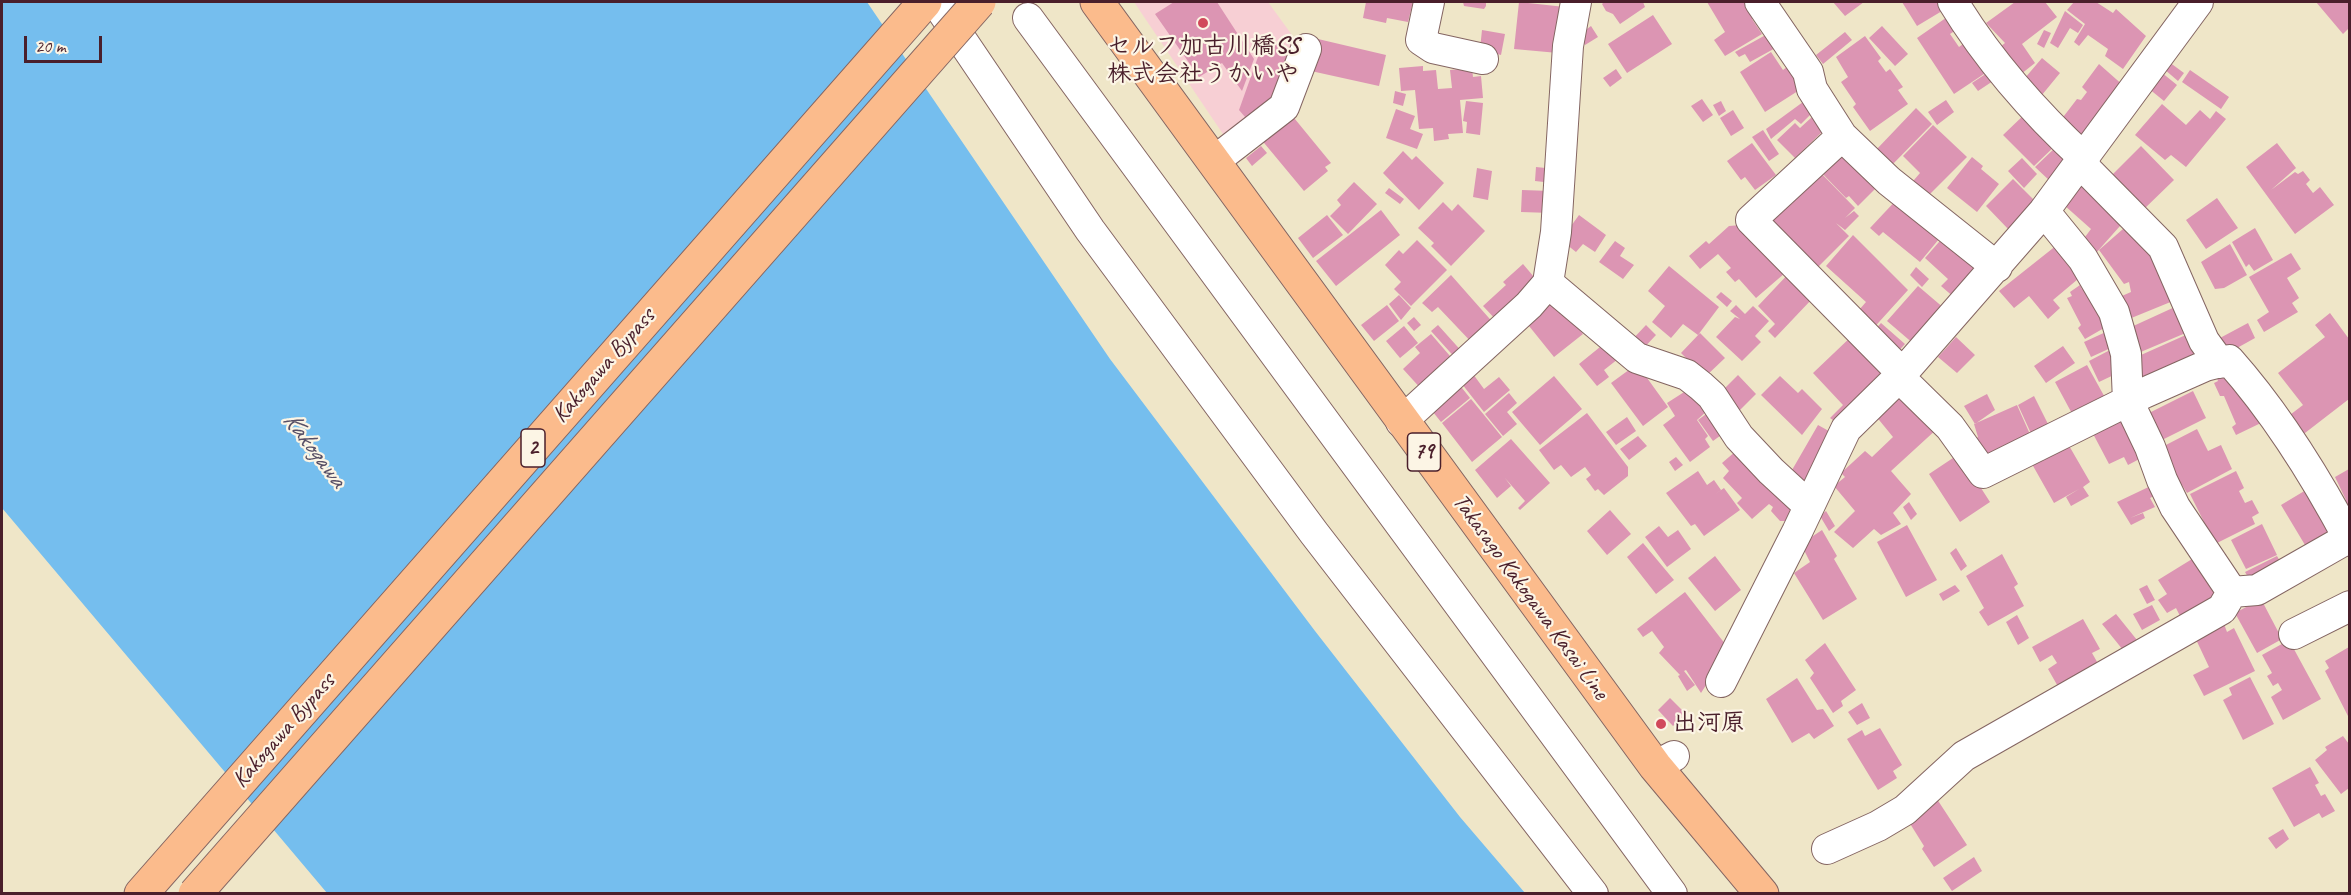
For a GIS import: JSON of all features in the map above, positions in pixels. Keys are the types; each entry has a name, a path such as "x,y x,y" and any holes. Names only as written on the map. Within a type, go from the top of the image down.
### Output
{"main road":[{"name":"Kakogawa Bypass","path":"141,894 925,2"},
{"name":"Kakogawa Bypass","path":"195,894 979,2"},
{"name":"Takasago Kakogawa Kasai Line","path":"1097,2 1401,422 1664,761 1762,894"}],"street":[{"path":"936,2 1097,239 1314,533 1593,894"},
{"path":"1429,2 1421,40 1433,48 1483,59"},
{"path":"1401,422 1529,304 1548,283 1556,232 1568,46 1576,2"},
{"path":"1760,2 1808,72 1812,89 1842,136 1889,181 1997,267"},
{"path":"1953,2 2004,75 2163,247 2204,341 2220,363"},
{"path":"1721,682 1846,429 1900,375 2044,211 2198,2"},
{"path":"1028,18 1672,894"},
{"path":"1213,162 1241,143 1284,107 1306,49"},
{"path":"1842,136 1751,220 1950,427 1983,473 2127,401 2205,366 2229,360 2263,399 2320,486 2349,539 2257,590 2232,592"},
{"path":"2044,211 2083,259 2114,312 2126,354 2127,401 2151,447 2162,480 2175,507 2232,592"},
{"path":"1548,283 1637,358 1687,375 1712,396 1740,437 1771,471 1809,506"},
{"path":"1827,849 1878,826 1905,810 1964,756 2223,609 2232,592"},
{"path":"2294,634 2349,606"}],"shaded area":[{"path":"1134,2 1268,2 1300,46 1229,143"}],"water":[{"name":"Kakogawa","path":"2,2 867,2 1110,359 1315,631 1460,817 1525,893 327,893 2,508"}],"building":[{"path":"1174,2 1217,2 1254,59 1242,91 1222,63 1199,77 1155,14"},
{"path":"1366,2 1413,2 1408,22 1387,18 1386,23 1363,18"},
{"path":"1463,2 1486,2 1486,6 1484,9 1464,6"},
{"path":"1519,2 1565,7 1558,53 1514,49"},
{"path":"1604,2 1643,2 1645,7 1620,24 1613,14 1606,11 1602,4"},
{"path":"1707,2 1751,2 1758,15 1752,19 1762,34 1725,56 1714,40 1725,32"},
{"path":"1833,2 1864,2 1845,16"},
{"path":"1902,2 1943,2 1947,8 1917,26"},
{"path":"2015,2 2045,2 2057,17 2022,44 2035,63 2016,78 1995,51 2005,43 1986,23"},
{"path":"2074,2 2096,2 2113,13 2116,9 2146,36 2123,69 2105,56 2108,49 2088,35 2079,46 2074,42 2085,24 2067,10"},
{"path":"2316,2 2349,2 2349,28 2343,34"},
{"path":"2065,11 2083,25 2078,33 2070,28 2058,48 2050,43"},
{"path":"1953,13 1962,26 1950,34 1959,47 1970,39 1993,68 1954,94 1917,38"},
{"path":"1653,15 1672,44 1627,73 1608,44"},
{"path":"1591,26 1598,37 1585,45 1579,35"},
{"path":"1882,26 1908,54 1895,66 1869,38"},
{"path":"1482,30 1505,34 1501,55 1480,49"},
{"path":"2044,30 2051,33 2044,48 2037,44"},
{"path":"1771,32 1779,46 1750,62 1745,54 1739,57 1735,52"},
{"path":"1845,32 1852,40 1823,64 1816,55"},
{"path":"1865,36 1881,58 1878,61 1886,72 1890,69 1903,87 1898,90 1908,104 1870,131 1853,107 1856,104 1841,82 1848,77 1836,57"},
{"path":"1318,39 1386,55 1379,86 1311,71"},
{"path":"1264,40 1297,51 1279,102 1252,125 1239,110"},
{"path":"1771,52 1783,70 1787,67 1801,89 1765,112 1740,72"},
{"path":"2042,58 2060,73 2037,101 2019,85"},
{"path":"2169,62 2184,73 2178,81 2164,69"},
{"path":"2099,64 2125,87 2083,143 2057,125 2077,99 2081,100 2087,92 2082,87"},
{"path":"1423,66 1423,71 1436,70 1438,89 1452,88 1450,70 1472,68 1473,77 1481,76 1483,98 1460,100 1463,133 1448,134 1449,139 1434,141 1433,128 1419,129 1415,90 1401,91 1399,68"},
{"path":"1616,69 1622,78 1610,87 1603,78"},
{"path":"1993,69 1999,77 1978,91 1972,83"},
{"path":"2190,70 2229,97 2221,109 2182,82"},
{"path":"2161,72 2177,85 2164,101 2148,88"},
{"path":"1395,91 1406,94 1403,106 1393,103"},
{"path":"1702,99 1713,115 1703,122 1691,106"},
{"path":"1946,100 1954,112 1937,125 1928,112"},
{"path":"1466,101 1483,103 1480,135 1466,133 1467,122 1463,121"},
{"path":"1721,101 1726,111 1719,116 1713,105"},
{"path":"1803,102 1812,113 1801,124 1795,119 1771,139 1766,129"},
{"path":"2162,104 2186,125 2200,110 2210,119 2216,111 2226,119 2186,167 2171,155 2165,160 2135,135"},
{"path":"1916,108 1932,124 1892,165 1876,150"},
{"path":"1396,109 1415,116 1410,129 1423,134 1417,149 1386,138"},
{"path":"1733,110 1744,128 1731,136 1720,118"},
{"path":"2027,112 2058,143 2034,166 2003,135"},
{"path":"1290,113 1331,163 1325,167 1328,171 1304,191 1260,138"},
{"path":"1812,117 1824,130 1795,158 1777,140 1795,123 1800,128"},
{"path":"1933,125 1967,157 1923,201 1908,187 1920,173 1903,156"},
{"path":"1763,130 1779,154 1769,161 1752,137"},
{"path":"1752,143 1776,175 1755,190 1745,177 1741,180 1727,161"},
{"path":"2277,143 2296,168 2271,190 2295,172 2298,174 2303,171 2310,180 2306,184 2313,193 2320,187 2334,205 2295,234 2246,167"},
{"path":"2058,145 2072,161 2051,182 2035,167"},
{"path":"1261,146 1267,153 1252,166 1246,158"},
{"path":"2141,146 2174,180 2142,211 2112,175"},
{"path":"1840,148 1878,186 1858,206 1849,196 1846,198 1819,170"},
{"path":"1403,151 1412,160 1416,156 1444,183 1419,210 1383,173"},
{"path":"1972,157 1983,166 1981,169 1999,184 1977,212 1947,188"},
{"path":"2022,158 2037,174 2024,188 2008,171"},
{"path":"1536,167 1555,169 1553,183 1535,181"},
{"path":"1477,168 1492,171 1488,200 1473,197"},
{"path":"1816,168 1855,208 1845,218 1854,211 1859,216 1845,230 1836,223 1849,236 1816,269 1771,220"},
{"path":"2013,179 2038,204 2010,231 1986,206"},
{"path":"2088,179 2128,217 2096,253 2082,241 2091,229 2064,205"},
{"path":"1354,182 1377,204 1348,234 1330,216 1341,205 1337,200"},
{"path":"1389,188 1404,199 1400,204 1385,193"},
{"path":"1522,190 1551,191 1551,213 1521,212"},
{"path":"1900,196 1944,233 1920,262 1883,232 1879,236 1870,228"},
{"path":"2217,198 2238,228 2206,249 2186,220"},
{"path":"1443,202 1452,211 1458,204 1485,231 1451,266 1431,246 1434,243 1418,228"},
{"path":"1381,210 1400,235 1336,286 1316,261"},
{"path":"1327,215 1343,235 1313,258 1298,238"},
{"path":"1579,215 1606,235 1595,252 1583,244 1576,252 1561,240"},
{"path":"2131,222 2167,275 2173,301 2124,321 2115,299 2131,292 2129,282 2124,284 2099,250"},
{"path":"1741,225 1785,273 1756,298 1739,279 1735,282 1726,272 1731,268 1718,254 1700,269 1689,256 1706,241 1709,244 1729,226"},
{"path":"2255,228 2273,260 2254,271 2249,264 2246,267 2232,242"},
{"path":"1946,234 1984,268 1956,299 1941,286 1948,279 1925,258"},
{"path":"1853,235 1908,290 1870,332 1853,317 1866,302 1826,266"},
{"path":"1417,240 1447,270 1411,306 1394,289 1401,282 1385,265 1399,250 1403,254"},
{"path":"1615,241 1625,248 1620,256 1634,265 1623,279 1599,262"},
{"path":"2062,241 2084,274 2053,300 2060,308 2048,319 2029,296 2014,308 1999,291"},
{"path":"2230,244 2247,275 2224,288 2215,289 2201,262"},
{"path":"2291,253 2301,269 2287,278 2299,298 2292,303 2298,312 2264,332 2257,320 2269,312 2249,277"},
{"path":"1523,264 1540,284 1498,322 1483,306 1506,285 1503,282"},
{"path":"1669,266 1719,307 1698,335 1683,324 1671,338 1652,322 1665,306 1648,291"},
{"path":"1916,267 1929,279 1922,287 1910,275"},
{"path":"1792,270 1812,299 1775,338 1768,331 1775,324 1758,306"},
{"path":"1451,275 1496,326 1475,346 1438,307 1432,312 1422,303"},
{"path":"2089,284 2111,324 2085,339 2078,328 2081,325 2067,298 2072,296 2070,292 2080,285 2082,289"},
{"path":"1918,286 1945,309 1915,345 1887,321"},
{"path":"1721,292 1732,301 1727,307 1716,297"},
{"path":"1399,295 1411,308 1401,320 1389,304"},
{"path":"1553,297 1583,334 1554,357 1525,321"},
{"path":"1387,305 1399,321 1374,341 1361,325"},
{"path":"1736,305 1745,314 1753,306 1769,321 1755,336 1761,342 1742,361 1716,337 1735,317 1740,319 1730,311"},
{"path":"2177,306 2188,332 2136,354 2129,328"},
{"path":"2330,313 2349,339 2349,399 2292,443 2278,424 2303,405 2278,373 2325,337 2315,325"},
{"path":"1414,317 1421,325 1414,331 1407,323"},
{"path":"1881,323 1905,344 1894,356 1870,335"},
{"path":"2248,323 2255,338 2228,353 2220,338"},
{"path":"1438,325 1465,355 1458,361 1431,331"},
{"path":"1646,325 1656,335 1640,352 1630,342"},
{"path":"1404,326 1418,343 1400,358 1386,341"},
{"path":"2108,331 2115,346 2091,357 2084,342"},
{"path":"1700,333 1725,358 1705,377 1681,353"},
{"path":"1855,333 1890,369 1840,425 1830,418 1843,405 1813,373"},
{"path":"1431,334 1450,356 1439,366 1423,391 1403,369 1420,353 1415,347"},
{"path":"2188,334 2198,361 2140,382 2132,359"},
{"path":"1956,337 1975,355 1957,373 1938,357"},
{"path":"1605,343 1618,359 1604,370 1609,377 1597,386 1579,364"},
{"path":"2063,346 2075,363 2046,383 2034,366"},
{"path":"2110,350 2120,372 2099,382 2089,361"},
{"path":"1637,364 1668,407 1643,426 1611,383"},
{"path":"2087,365 2108,403 2076,421 2055,382"},
{"path":"2226,368 2263,422 2236,435 2232,427 2236,424 2224,396 2220,396 2214,383 2218,381 2215,373"},
{"path":"1473,374 1484,389 1499,377 1510,390 1484,412 1462,384"},
{"path":"1738,375 1756,394 1736,414 1719,394"},
{"path":"1554,376 1582,409 1540,445 1512,412"},
{"path":"1780,376 1798,393 1802,389 1822,409 1802,435 1761,395"},
{"path":"1458,383 1470,398 1441,422 1429,407"},
{"path":"1692,387 1708,410 1697,420 1708,436 1705,439 1710,447 1690,462 1663,425 1675,416 1667,403"},
{"path":"1904,390 1938,428 1891,471 1911,494 1893,513 1901,524 1881,535 1874,529 1853,548 1834,532 1855,511 1834,486 1845,477 1841,473 1865,451 1872,457 1893,437 1875,415"},
{"path":"2193,391 2206,418 2158,442 2145,415"},
{"path":"1509,393 1517,403 1507,412 1517,424 1503,436 1485,414"},
{"path":"1987,394 1995,410 1975,424 1964,406"},
{"path":"2034,396 2052,432 2034,440 2018,405"},
{"path":"1471,399 1502,437 1472,462 1442,423"},
{"path":"2017,405 2033,441 1992,460 1988,454 1983,455 1974,440 1978,437 1974,424"},
{"path":"1713,409 1728,430 1713,441 1698,420"},
{"path":"2126,410 2149,454 2128,465 2124,457 2109,464 2090,428"},
{"path":"1587,413 1628,467 1628,476 1604,495 1598,489 1595,491 1586,479 1591,475 1585,467 1571,477 1561,465 1554,470 1539,450"},
{"path":"1627,417 1636,431 1616,445 1606,432"},
{"path":"1818,425 1836,435 1803,493 1788,477"},
{"path":"2197,429 2208,451 2221,445 2232,469 2187,493 2182,485 2177,486 2162,447"},
{"path":"1638,436 1647,446 1629,460 1620,449"},
{"path":"2064,437 2090,482 2083,487 2089,496 2071,506 2066,497 2079,489 2054,503 2028,457"},
{"path":"1511,439 1550,483 1520,510 1518,508 1525,501 1505,478 1511,486 1497,498 1475,470"},
{"path":"1736,451 1801,507 1786,521 1780,521 1771,511 1773,507 1769,504 1752,519 1737,503 1742,498 1723,478 1729,471 1722,463"},
{"path":"1959,454 1990,502 1960,522 1929,474"},
{"path":"1676,457 1683,465 1675,471 1669,462"},
{"path":"2349,469 2349,527 2343,502 2346,500 2335,477"},
{"path":"1698,471 1707,485 1714,480 1721,490 1714,495 1724,488 1740,510 1704,536 1695,524 1691,526 1666,493"},
{"path":"2236,471 2244,488 2239,491 2245,503 2252,500 2259,513 2252,517 2255,524 2215,544 2190,494"},
{"path":"2157,483 2161,492 2150,498 2155,507 2130,518 2143,513 2145,518 2131,525 2117,502"},
{"path":"2311,487 2341,538 2311,555 2281,505"},
{"path":"1909,502 1917,514 1911,520 1903,507"},
{"path":"1610,510 1631,534 1607,555 1587,531"},
{"path":"1826,511 1835,526 1829,531 1820,516"},
{"path":"2262,524 2277,555 2246,569 2231,540"},
{"path":"1907,525 1937,580 1906,597 1877,542"},
{"path":"1659,526 1668,537 1678,530 1691,549 1667,567 1645,537"},
{"path":"1822,530 1837,556 1834,559 1857,599 1823,620 1794,573 1810,562 1801,544"},
{"path":"1643,543 1674,580 1656,594 1627,557"},
{"path":"1956,548 1967,566 1961,571 1950,553"},
{"path":"2002,554 2018,584 2014,587 2024,606 1988,626 1979,612 1984,608 1966,576"},
{"path":"1715,556 1741,590 1715,611 1688,578"},
{"path":"2197,556 2220,593 2180,616 2176,608 2167,613 2158,600 2167,594 2158,580"},
{"path":"2277,556 2284,568 2252,584 2245,572"},
{"path":"1955,585 1960,591 1943,601 1939,594"},
{"path":"2147,585 2155,600 2147,604 2139,589"},
{"path":"1685,592 1729,649 1701,693 1686,670 1684,671 1695,685 1687,691 1678,676 1680,675 1659,653 1664,647 1652,631 1643,637 1637,629"},
{"path":"2261,599 2282,639 2257,653 2235,613"},
{"path":"2152,605 2160,620 2142,630 2133,614"},
{"path":"2116,614 2137,640 2123,650 2102,624"},
{"path":"2017,615 2029,638 2018,645 2006,622"},
{"path":"2083,619 2100,649 2092,653 2100,667 2060,690 2048,669 2057,663 2052,655 2040,662 2032,647"},
{"path":"2224,624 2227,632 2234,628 2255,671 2204,696 2193,675 2209,667 2192,631"},
{"path":"2289,640 2321,699 2283,720 2271,697 2282,690 2278,683 2273,686 2267,676 2272,673 2262,655"},
{"path":"1825,643 1856,690 1841,701 1843,706 1833,713 1810,678 1814,673 1805,660"},
{"path":"2349,647 2349,718 2325,671 2329,668 2325,661"},
{"path":"2250,677 2274,724 2243,740 2223,700 2232,695 2229,688"},
{"path":"1797,678 1817,710 1823,709 1834,726 1814,739 1809,733 1792,743 1766,699"},
{"path":"1670,698 1686,714 1673,726 1658,710"},
{"path":"1862,703 1870,718 1857,725 1848,712"},
{"path":"1880,728 1902,765 1893,771 1897,778 1878,790 1847,739 1862,730 1865,736"},
{"path":"2343,736 2349,744 2349,788 2341,794 2315,760 2327,750 2325,747"},
{"path":"2310,767 2319,783 2315,785 2321,796 2325,794 2335,811 2322,818 2319,813 2294,827 2272,788"},
{"path":"1935,796 1967,845 1934,867 1909,822"},
{"path":"2283,829 2289,839 2276,849 2268,838"},
{"path":"1974,857 1982,871 1952,891 1943,878"}],"place":[{"name":"セルフ加古川橋SS 株式会社うかいや","path":"1203,23"},
{"name":"出河原","path":"1661,724"}]}
